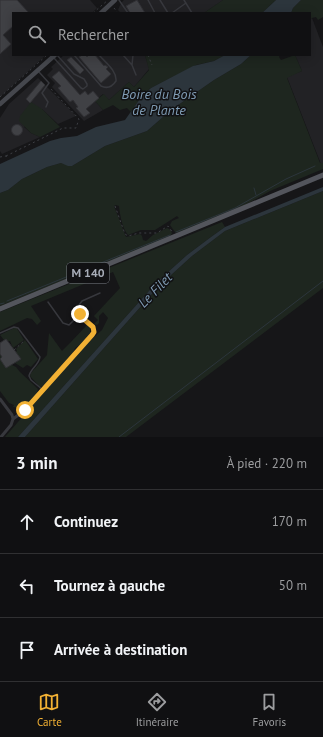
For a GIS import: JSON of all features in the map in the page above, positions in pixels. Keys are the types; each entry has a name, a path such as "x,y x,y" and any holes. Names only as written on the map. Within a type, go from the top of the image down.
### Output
{"main road":[{"path":"102,12 109,2 115,0"},
{"path":"0,104 55,56"},
{"name":"M 140","path":"0,309 323,176"}],"street":[{"path":"1,437 11,425 13,419 22,413 94,332 93,327 79,315"},
{"path":"0,399 12,415 13,419"}],"lane":[{"path":"119,0 127,12"},
{"path":"148,0 154,12"},
{"path":"160,0 167,12"},
{"path":"184,0 191,12"},
{"path":"173,12 186,2"},
{"path":"55,56 74,74 84,79 87,82 87,86 83,89 81,88 55,56"},
{"path":"75,56 98,83 104,87 110,87 116,82 116,77 100,56"},
{"path":"123,56 132,65 136,75"},
{"path":"132,65 133,56"},
{"path":"38,70 49,82 48,86 42,93 48,102 46,107"},
{"path":"71,77 74,74"},
{"path":"48,302 66,326 79,315 79,305 82,301 100,293"},
{"path":"0,333 16,327 26,338 40,359 29,373 29,377 43,390"}],"path":[{"path":"94,12 109,2 117,12"},
{"path":"0,97 46,56"},
{"path":"148,56 152,65"},
{"path":"0,157 6,156 63,128 75,128 79,119 48,86"},
{"path":"116,206 125,234 128,236 139,233 156,233 168,226 172,230 175,237"},
{"path":"14,350 26,338"}],"shaded area":[{"path":"0,0 90,0 97,8 93,12 12,12 12,56 45,56 0,97"},
{"path":"124,0 223,0 205,12 120,12 118,10"},
{"path":"223,0 276,0 263,12 205,12"},
{"path":"301,0 323,0 323,17 318,20 316,17 311,19 311,12 291,12 293,8"},
{"path":"312,18 323,47 323,163 321,164 287,77 302,71 295,56 311,56"},
{"path":"63,56 145,56 149,69 134,87 129,82 109,100 103,94 95,101 103,110 84,121 52,87 55,83 47,75 53,69 51,67"},
{"path":"145,56 223,56 214,61 196,65 151,88 142,96 131,112 127,108 120,110 113,105 103,110 95,101 104,94 109,100 129,82 134,87 149,70"},
{"path":"250,56 280,56 281,60 295,56 302,71 287,78 320,163 323,163 323,169 270,191 245,205 177,233 170,225 172,221 179,218 177,216 155,230 141,230 128,235 123,225 119,206 116,205 114,206 126,237 140,234 143,240 146,241 153,235 167,228 171,230 172,234 167,238 0,306 0,193 8,190 22,179 47,167 61,163 72,166 105,146 147,131 171,110 214,80 241,64"},
{"path":"38,78 76,116 58,124 42,109 24,127 31,133 40,137 2,154 0,151 0,118 9,104"},
{"path":"31,102 42,109 60,127 40,137 31,133 19,121 20,116"},
{"path":"323,191 323,288 126,437 25,437 159,286 192,256 225,231"},
{"path":"222,222 225,227 187,255 157,282 18,437 5,437 82,348 102,330 108,318 103,312 99,316 99,323 97,325 94,324 98,320 94,316 120,288 113,272 31,306 41,321 37,325 32,319 27,318 0,331 0,312"},
{"path":"87,325 90,328 90,333 81,344 75,348 70,343"},
{"path":"16,327 24,340 13,348 10,341 6,339 4,340 0,335"},
{"path":"49,333 62,351 70,343 75,348 73,353 47,382 40,387 30,376 47,355"},
{"path":"25,340 38,359 31,367 27,365 23,368 15,363 21,359 14,353"},
{"path":"0,359 16,367 38,389 35,397 29,403 21,407 13,407 14,405 9,403 0,391"}],"water":[{"path":"276,0 301,0 293,8 291,12 263,12"},
{"name":"Boire du Bois de Plante","path":"223,56 250,56 241,64 214,80 171,110 147,131 105,146 72,166 61,163 47,167 22,179 8,190 0,193 0,164 50,141 77,136 96,127 125,120 142,96 151,88 193,66 214,61"},
{"name":"Le Filet","path":"323,187 323,191 225,231 192,256 159,286 25,437 18,437 157,282 187,255 225,227"}],"building":[{"path":"0,0 17,0 28,12 12,12 12,27 3,35 11,44 0,54"},
{"path":"137,0 144,12 129,12 126,6"},
{"path":"96,56 104,66 105,65 108,67 106,69 111,74 101,83 79,57"},
{"path":"71,57 84,70 80,74 67,60"},
{"path":"59,71 80,95 85,91 88,95 93,91 99,98 86,109 90,113 84,117 76,108 78,107 73,100 70,102 58,88 61,86 52,77"},
{"path":"41,81 45,85 30,103 26,99"},
{"path":"15,125 19,125 21,126 21,134 15,135 12,132 12,128"},
{"path":"6,339 21,359 6,368 0,359 2,357 0,354 0,343"}],"waterway":[{"path":"176,232 235,208 286,179 315,166"},
{"path":"254,188 256,195"},
{"path":"7,301 170,235"},
{"path":"119,437 323,281"},
{"path":"0,304 4,303"}],"route":[{"path":"25,410 94,332 93,327 79,315 80,314"}]}
